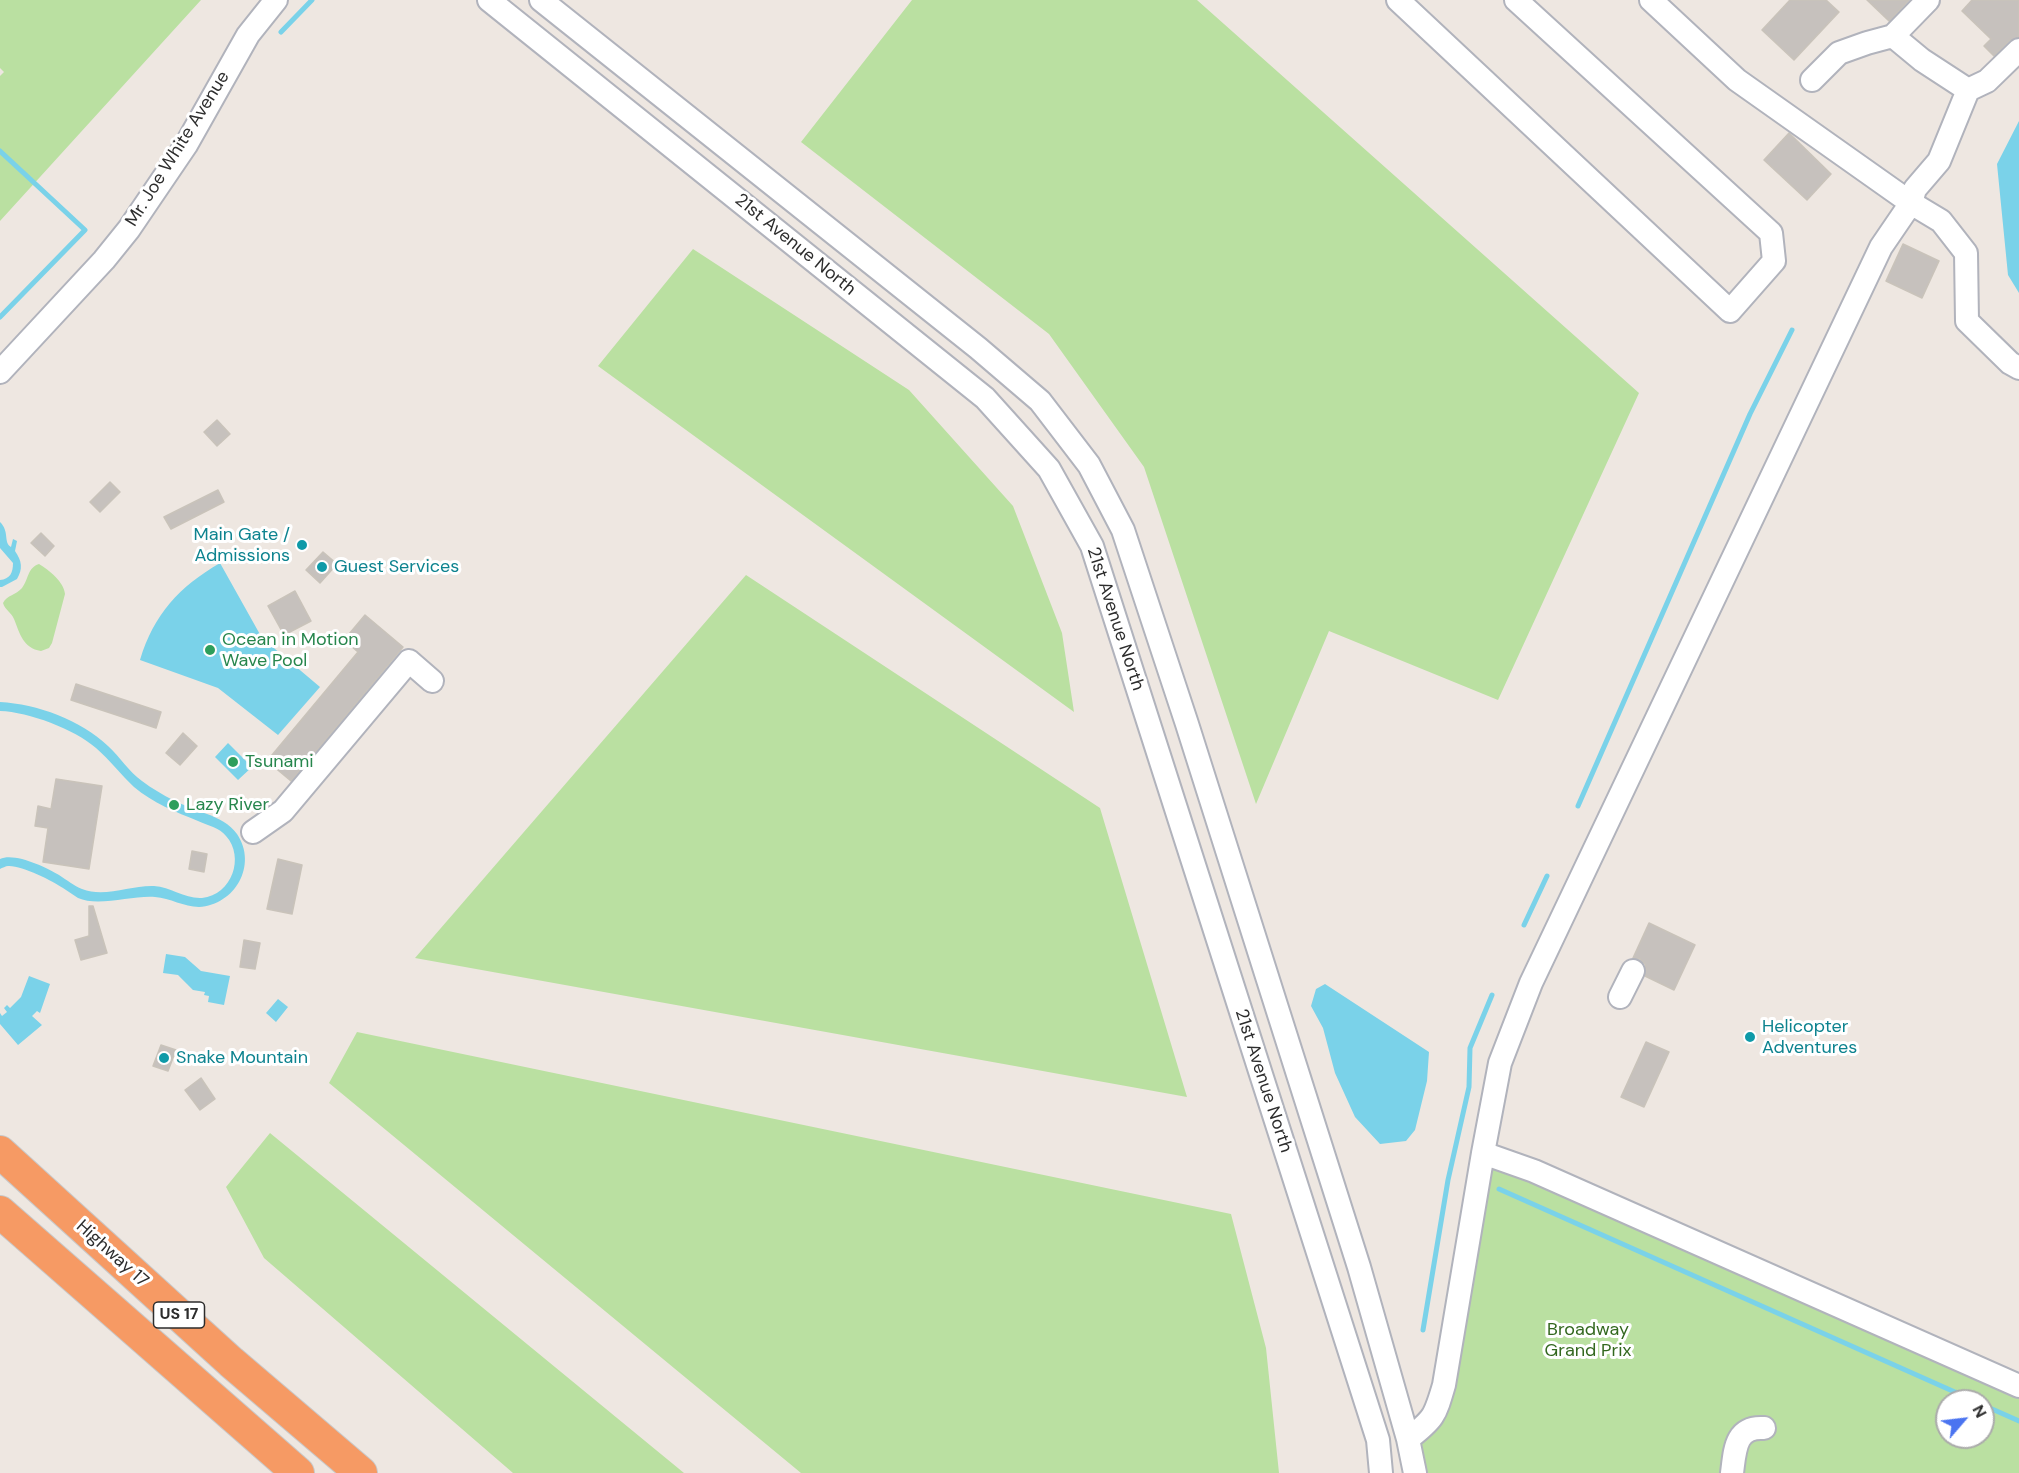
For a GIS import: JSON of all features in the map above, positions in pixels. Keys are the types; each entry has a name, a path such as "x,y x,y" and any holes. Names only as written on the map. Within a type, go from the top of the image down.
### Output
{"highway":[{"name":"Highway 17","path":"0,1152 231,1362 362,1473"},
{"name":"US 17","path":"0,1212 298,1473"}],"street":[{"name":"Mr. Joe White Avenue","path":"0,372 104,260 129,229 186,144 248,35 276,0"},
{"name":"21st Avenue North","path":"489,0 985,398 1049,470 1092,546 1378,1440 1381,1473"},
{"name":"21st Avenue North","path":"541,0 978,348 1040,401 1089,465 1123,530 1173,681 1359,1267 1408,1439 1415,1473"},
{"path":"1398,0 1730,311 1774,261 1771,233 1516,0"},
{"path":"1651,0 1737,80 1911,203 1941,221 1966,253 1967,321 2010,363 2019,368"},
{"path":"1812,80 1839,53 1893,36 1928,0"},
{"path":"1893,36 1922,60 1968,90"},
{"path":"1408,1439 1427,1424 1436,1413 1444,1384 1500,1063 1531,983 1881,247 1911,203 1915,189 1939,161 1968,90 1987,81 2019,50"},
{"path":"254,832 284,811 409,661 432,681"},
{"path":"1620,998 1633,970"},
{"path":"1483,1153 1533,1171 2019,1386"},
{"path":"1732,1473 1740,1438 1746,1429 1764,1428"}],"green space":[{"path":"0,0 201,0 0,221 0,76 4,72 0,68"},
{"path":"912,0 1197,0 1639,393 1498,700 1329,631 1256,804 1144,467 1049,334 801,142"},
{"path":"693,249 909,390 1013,506 1062,633 1074,712 598,366"},
{"path":"39,564 59,581 65,594 52,643 49,648 41,651 26,644 13,617 3,603 22,588 30,571"},
{"path":"746,575 1100,808 1187,1097 415,958"},
{"path":"357,1032 1231,1214 1266,1348 1279,1473 801,1473 329,1083"},
{"path":"270,1133 684,1473 513,1473 264,1258 226,1187"},
{"name":"Broadway Grand Prix","path":"1483,1153 2019,1386 2019,1473 1415,1473 1408,1439 1427,1424"}],"water":[{"path":"2019,121 2019,293 2008,275 1997,164"},
{"path":"0,522 5,529 9,545 11,547 13,539 17,541 15,551 21,565 17,579 2,587 0,587 0,580 10,575 13,563 0,548"},
{"name":"Ocean in Motion Wave Pool","path":"220,563 262,638 320,687 278,735 218,688 140,660 153,629 170,603 192,582"},
{"name":"Lazy River","path":"0,702 43,710 85,728 112,750 137,777 150,786 173,800 219,819 231,827 243,846 245,858 244,870 232,891 212,905 199,907 155,897 96,901 78,898 52,881 14,866 0,869 0,859 13,857 38,865 79,888 91,891 109,892 154,886 190,897 202,898 221,890 228,883 235,864 232,845 220,831 149,798 134,787 96,748 76,734 37,718 0,711"},
{"name":"Tsunami","path":"228,743 252,767 238,780 215,757"},
{"path":"166,954 185,957 201,971 230,976 224,1005 208,1002 209,996 204,995 205,992 193,990 178,975 163,973"},
{"path":"29,976 50,984 40,1013 37,1011 32,1016 42,1025 18,1045 0,1024 0,1013 2,1016 7,1012 4,1008 7,1005 10,1008 21,997"},
{"path":"1325,984 1429,1052 1427,1081 1415,1130 1406,1141 1380,1144 1355,1117 1335,1073 1323,1028 1311,1006 1316,989"},
{"path":"278,999 288,1007 276,1022 266,1013"}],"building":[{"path":"1790,0 1826,0 1839,12 1794,60 1762,30"},
{"path":"1867,0 1909,0 1889,21"},
{"path":"1972,0 2019,0 2019,37 2010,40 1994,56 1984,46 1991,39 1962,11"},
{"path":"1789,133 1831,174 1807,200 1764,160"},
{"path":"1903,244 1939,261 1922,298 1886,281"},
{"path":"217,420 230,434 217,446 204,432"},
{"path":"110,482 120,492 100,512 90,502"},
{"path":"218,490 224,502 171,529 164,517"},
{"path":"41,533 54,546 45,556 31,543"},
{"name":"Guest Services","path":"323,552 337,564 320,583 306,570"},
{"path":"295,591 311,621 284,635 268,606"},
{"path":"365,615 403,647 291,781 267,761 358,652 344,640"},
{"path":"76,684 161,712 156,728 71,700"},
{"path":"183,733 197,746 180,765 166,753"},
{"path":"56,779 102,786 89,869 43,862 48,828 35,826 38,806 51,809"},
{"path":"192,851 207,854 204,872 189,869"},
{"path":"278,859 302,865 292,914 267,909"},
{"path":"89,906 93,906 107,953 81,960 75,940 89,936"},
{"path":"1649,923 1695,945 1674,990 1645,976 1645,964 1640,959 1633,958"},
{"path":"244,940 260,943 255,969 240,967"},
{"path":"1646,1042 1669,1052 1644,1107 1621,1097"},
{"name":"Snake Mountain","path":"161,1045 176,1050 168,1071 153,1066"},
{"path":"201,1078 215,1099 200,1110 185,1090"}],"waterway":[{"path":"281,32 312,0"},
{"path":"0,151 85,230 0,317"},
{"path":"1578,806 1750,414 1792,330"},
{"path":"1524,925 1547,876"},
{"path":"1423,1330 1448,1180 1469,1087 1470,1048 1492,995"},
{"path":"1499,1189 1948,1389"},
{"path":"1995,1410 2019,1421"}],"place":[{"name":"Main Gate / Admissions","path":"302,545"},
{"name":"Guest Services","path":"322,567"},
{"name":"Ocean in Motion Wave Pool","path":"210,650"},
{"name":"Tsunami","path":"233,762"},
{"name":"Lazy River","path":"174,805"},
{"name":"Helicopter Adventures","path":"1750,1037"},
{"name":"Snake Mountain","path":"164,1058"}]}
